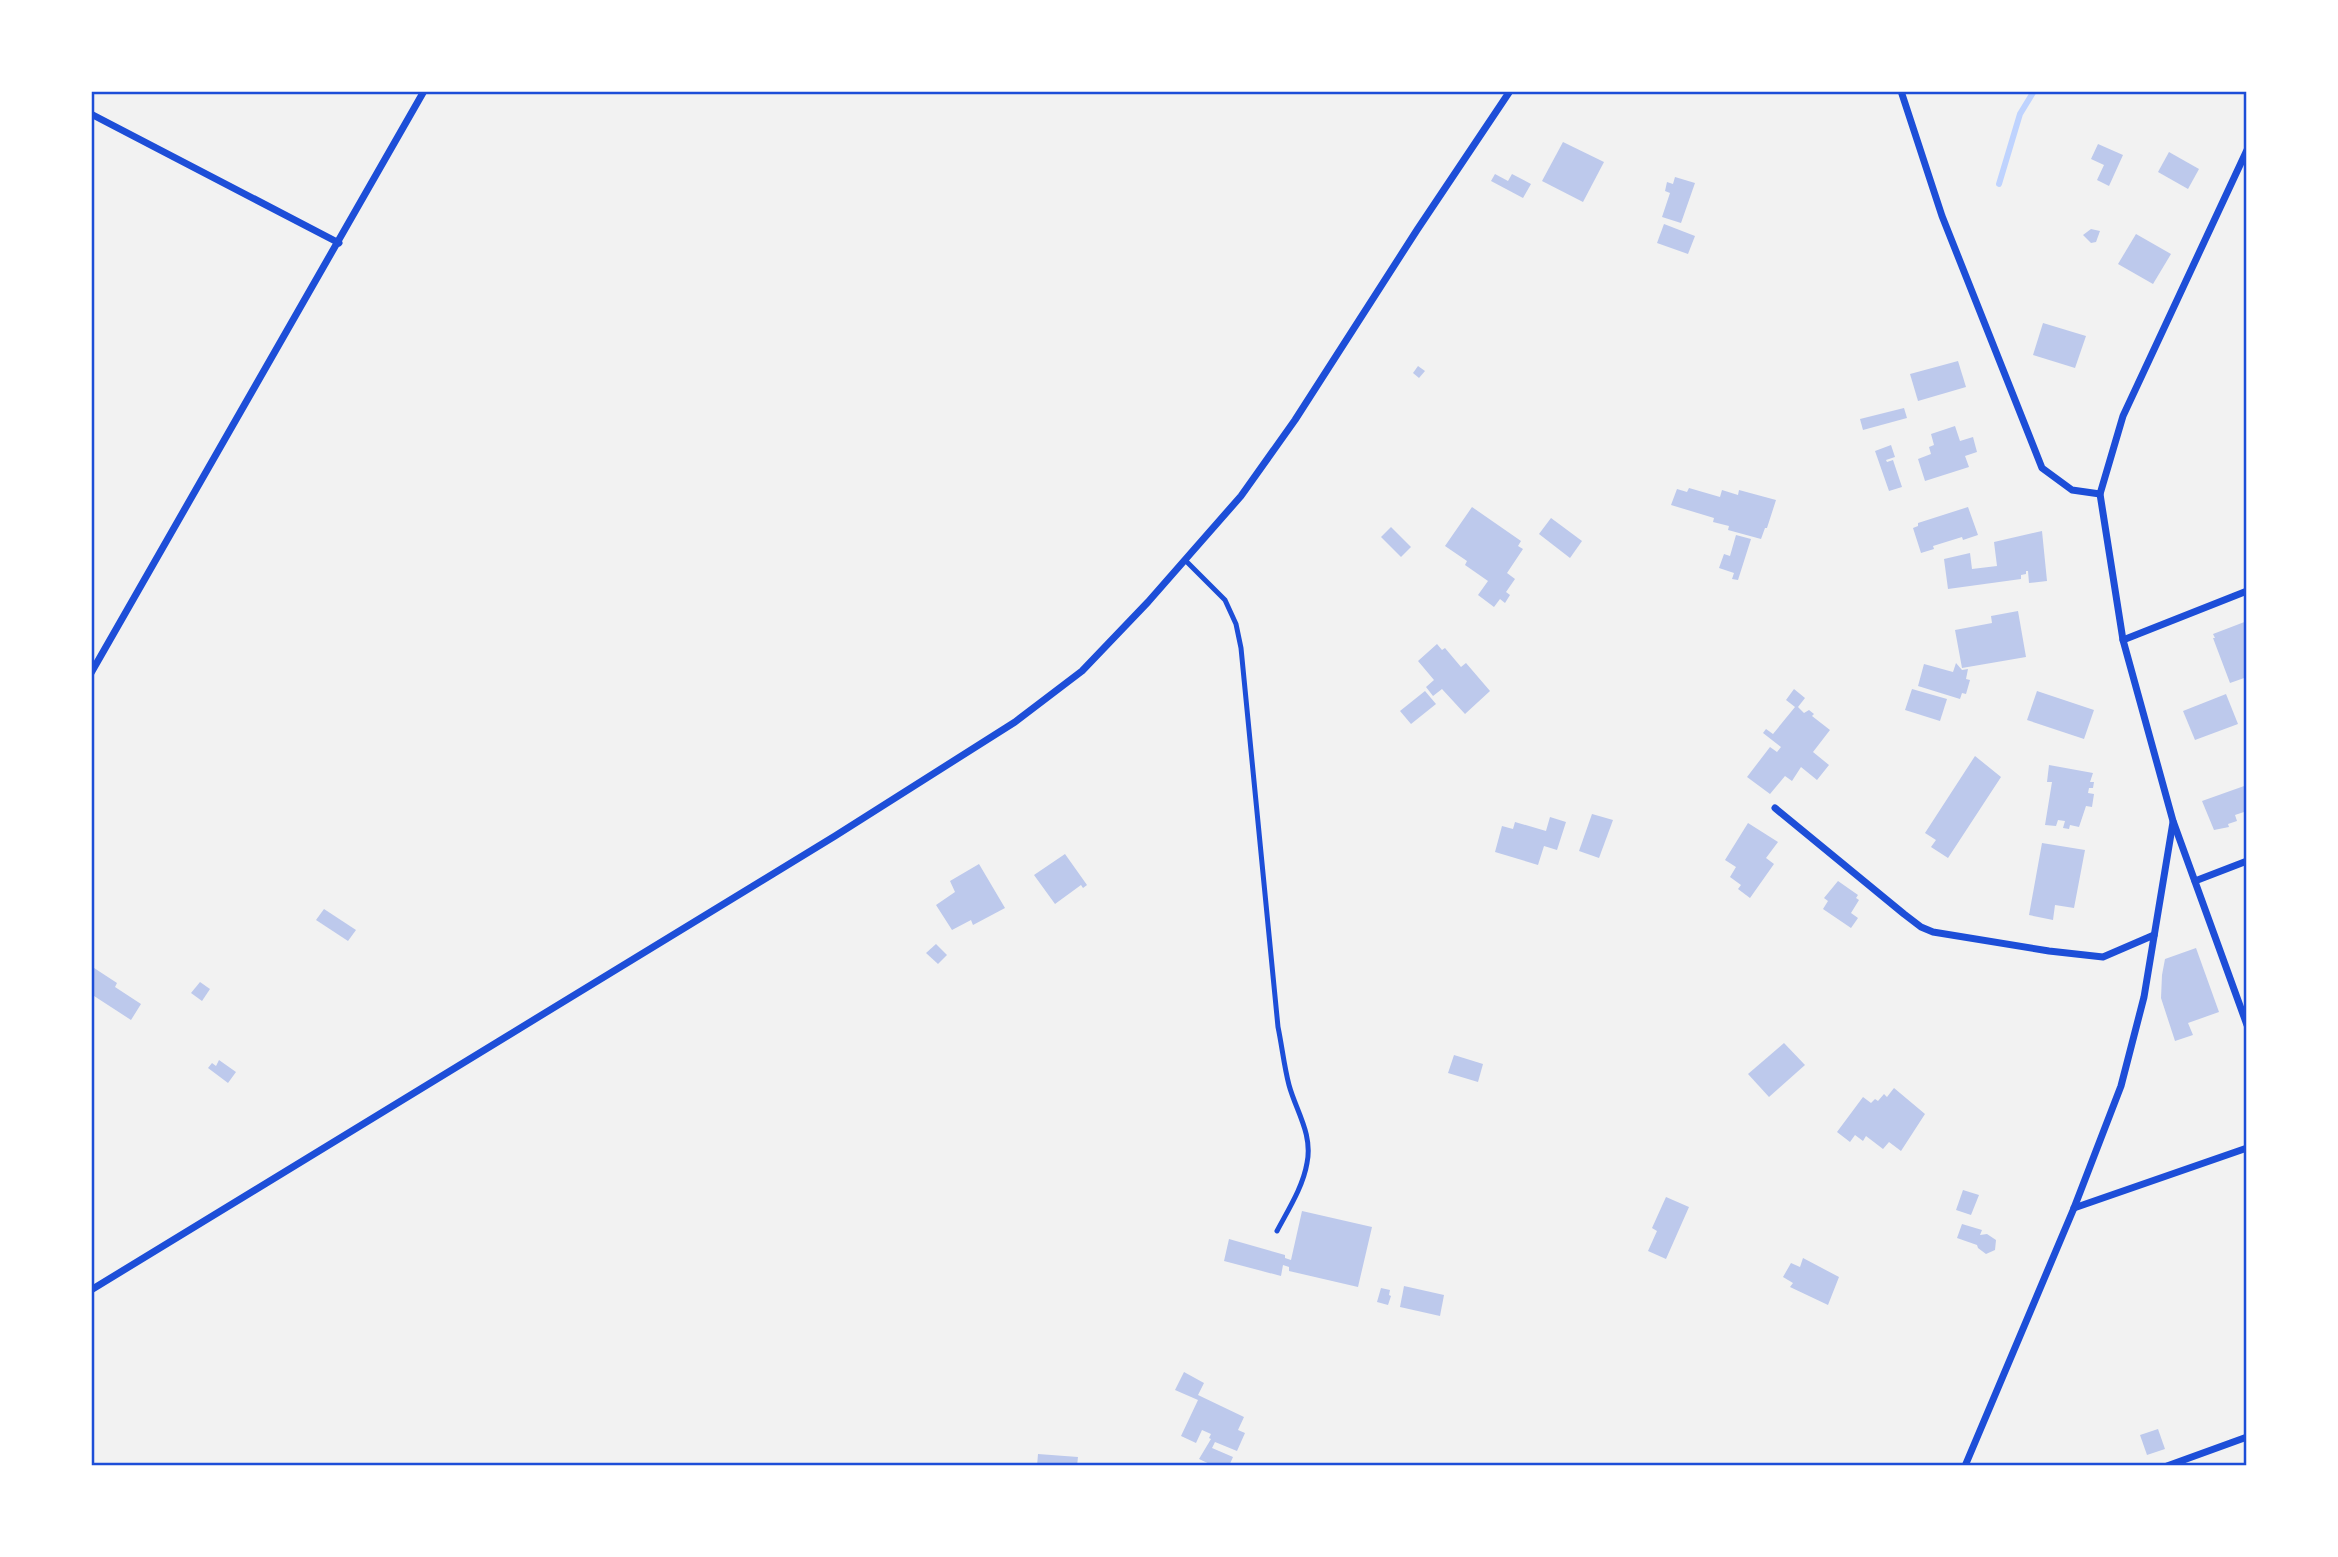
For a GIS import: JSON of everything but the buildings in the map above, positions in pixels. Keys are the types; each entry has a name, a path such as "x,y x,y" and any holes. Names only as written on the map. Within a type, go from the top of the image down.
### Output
{"street":[{"path":"91,673 424,91"},
{"path":"91,1290 823,843 1015,722 1082,671 1148,602 1241,496 1295,420 1510,91"},
{"path":"1901,91 1942,216 2042,468 2072,490 2100,494"},
{"path":"91,114 339,243"},
{"path":"2247,150 2123,416 2100,494 2123,640 2173,821 2247,1025"},
{"path":"2123,640 2247,591"},
{"path":"1775,808 1904,914 1933,932 2103,957 2154,935"},
{"path":"1965,1466 2106,1128 2132,1048 2144,997 2173,821"},
{"path":"2195,881 2247,861"},
{"path":"2074,1208 2247,1148"},
{"path":"2167,1466 2247,1437"}],"lane":[{"path":"1185,560 1225,600 1236,624 1241,648 1278,1027 1289,1085 1307,1132 1309,1149 1301,1183 1277,1231"}],"waterway":[{"path":"1999,184 2020,114 2034,91"}]}
